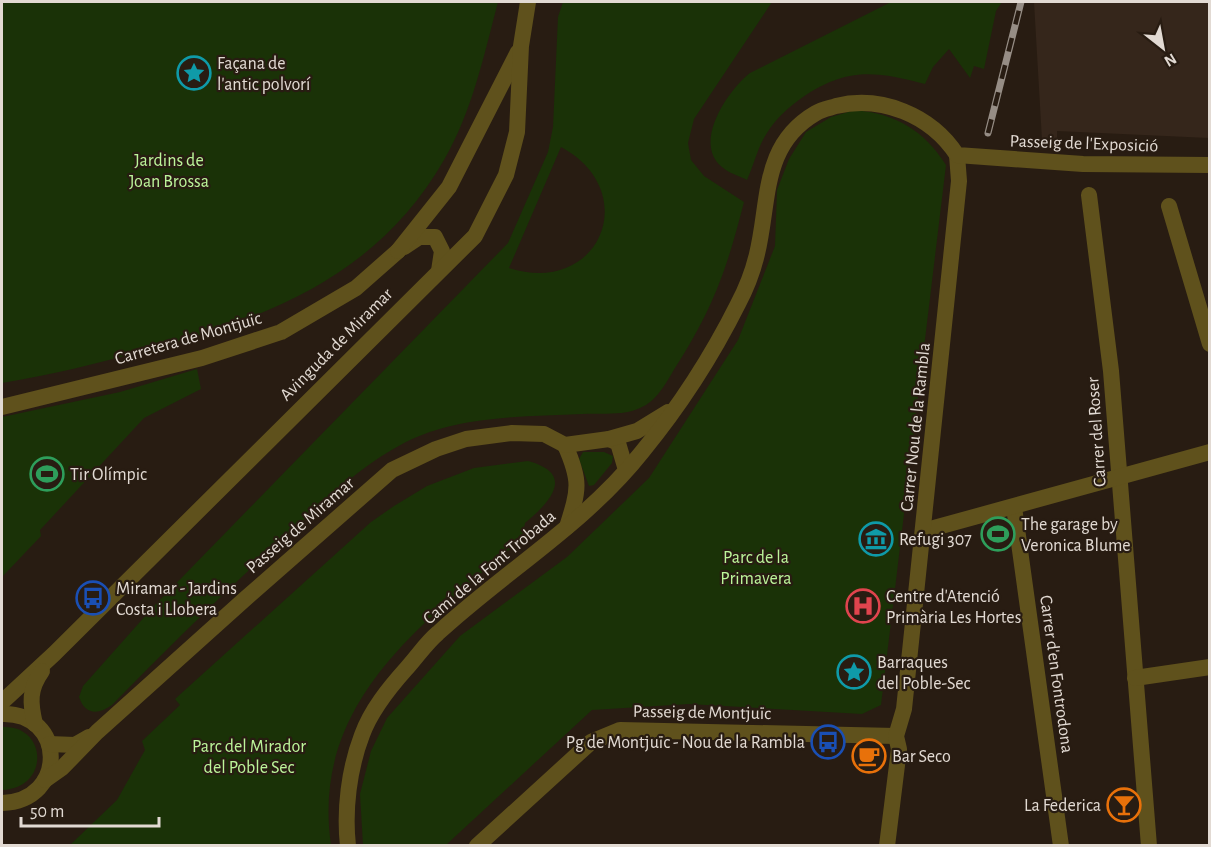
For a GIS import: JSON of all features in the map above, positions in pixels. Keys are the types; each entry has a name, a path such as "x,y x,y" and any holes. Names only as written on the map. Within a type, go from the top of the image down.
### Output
{"street":[{"name":"Avinguda de Miramar","path":"2,702 54,654 475,236 506,175 517,132 521,46 528,2"},
{"path":"398,250 449,187 521,46"},
{"path":"626,470 674,409 704,365 739,303 757,256 772,165 788,135 817,111 856,101 892,105 928,125 957,155"},
{"name":"Passeig de l'Exposició","path":"957,155 1083,164 1209,165"},
{"name":"Carrer Nou de la Rambla","path":"887,846 899,749 896,736 904,709 959,181 957,155"},
{"name":"Carrer del Roser","path":"1089,195 1111,371 1149,846"},
{"path":"1169,206 1209,344"},
{"path":"398,250 419,237 435,237 442,251 439,271"},
{"name":"Carretera de Montjuïc","path":"2,407 202,358 281,332 356,288 398,250"},
{"path":"567,527 578,492 576,468 565,445 609,439 637,431 674,409"},
{"name":"Passeig de Miramar","path":"2,803 26,798 62,768 97,732 392,470 436,449 466,439 512,433 544,434 565,445"},
{"path":"609,439 618,443 626,470"},
{"path":"923,531 1209,452"},
{"name":"Camí de la Font Trobada","path":"348,846 346,824 353,767 362,734 385,694 437,634 567,527 608,490 626,470"},
{"path":"578,492 589,496 608,490"},
{"name":"Carrer d'en Fontrodona","path":"1014,507 1061,846"},
{"name":"Avinguda de Miramar","path":"35,724 30,700 33,683 54,654"},
{"path":"1135,678 1209,667"},
{"path":"2,714 13,714 35,724 49,744 50,768 45,780"},
{"name":"Passeig de Montjuïc","path":"477,846 591,742 620,730 896,736"},
{"name":"Passeig de Miramar","path":"49,744 75,745 97,732"}],"shaded area":[{"path":"1034,2 1209,2 1209,138 1057,131 1057,142 1042,140"}],"green space":[{"name":"Jardins de Joan Brossa","path":"2,2 498,2 470,103 444,160 417,200 387,234 353,262 316,286 236,323 111,360 2,383"},
{"path":"563,2 772,2 694,119 688,143 691,160 704,176 744,202 725,268 709,307 664,385 646,405 633,411 468,422 446,427 404,443 360,471 320,505 224,593 112,705 97,712 88,710 79,697 83,686 155,605 508,243 548,152 553,127 558,17","holes":["561,147 586,166 601,189 605,213 600,235 587,254 567,268 540,273 509,268"]},
{"path":"891,2 1002,2 996,11 984,69 974,66 970,78 949,49 933,67 925,84 876,74 848,76 834,80 803,97 775,122 761,144 747,180 722,167 714,157 711,145 712,131 716,117 741,81 750,73"},
{"name":"Parc de la Primavera","path":"855,110 883,115 908,126 928,142 946,165 881,705 862,714 689,704 592,710 446,845 363,845 360,794 371,751 387,718 460,636 567,557 649,478 738,340 775,246 777,190 789,159 806,132 831,117"},
{"name":"Tir Olímpic","path":"197,369 201,389 144,418 40,530 41,536 2,577 2,417 120,392"},
{"path":"583,452 604,452 613,456 612,463 594,485 589,486 579,459"},
{"name":"Parc del Mirador del Poble Sec","path":"528,461 552,473 555,481 549,498 525,523 522,539 414,634 383,668 357,706 338,748 329,794 331,845 70,845 117,800 145,750 142,741 180,705 175,699 371,522 427,486 474,468"},
{"path":"2,727 17,729 28,735 35,745 37,757 35,768 29,779 18,787 2,790"}],"railway":[{"path":"988,133 1021,2"}],"place":[{"name":"Façana de l'antic polvorí","path":"194,73"},
{"name":"Tir Olímpic","path":"47,474"},
{"name":"The garage by Veronica Blume","path":"998,534"},
{"name":"Refugi 307","path":"876,539"},
{"name":"Miramar - Jardins Costa i Llobera","path":"93,598"},
{"name":"Centre d'Atenció Primària Les Hortes","path":"863,606"},
{"name":"Barraques del Poble-Sec","path":"854,672"},
{"name":"Pg de Montjuïc - Nou de la Rambla","path":"828,742"},
{"name":"Bar Seco","path":"869,756"},
{"name":"La Federica","path":"1124,805"}]}
